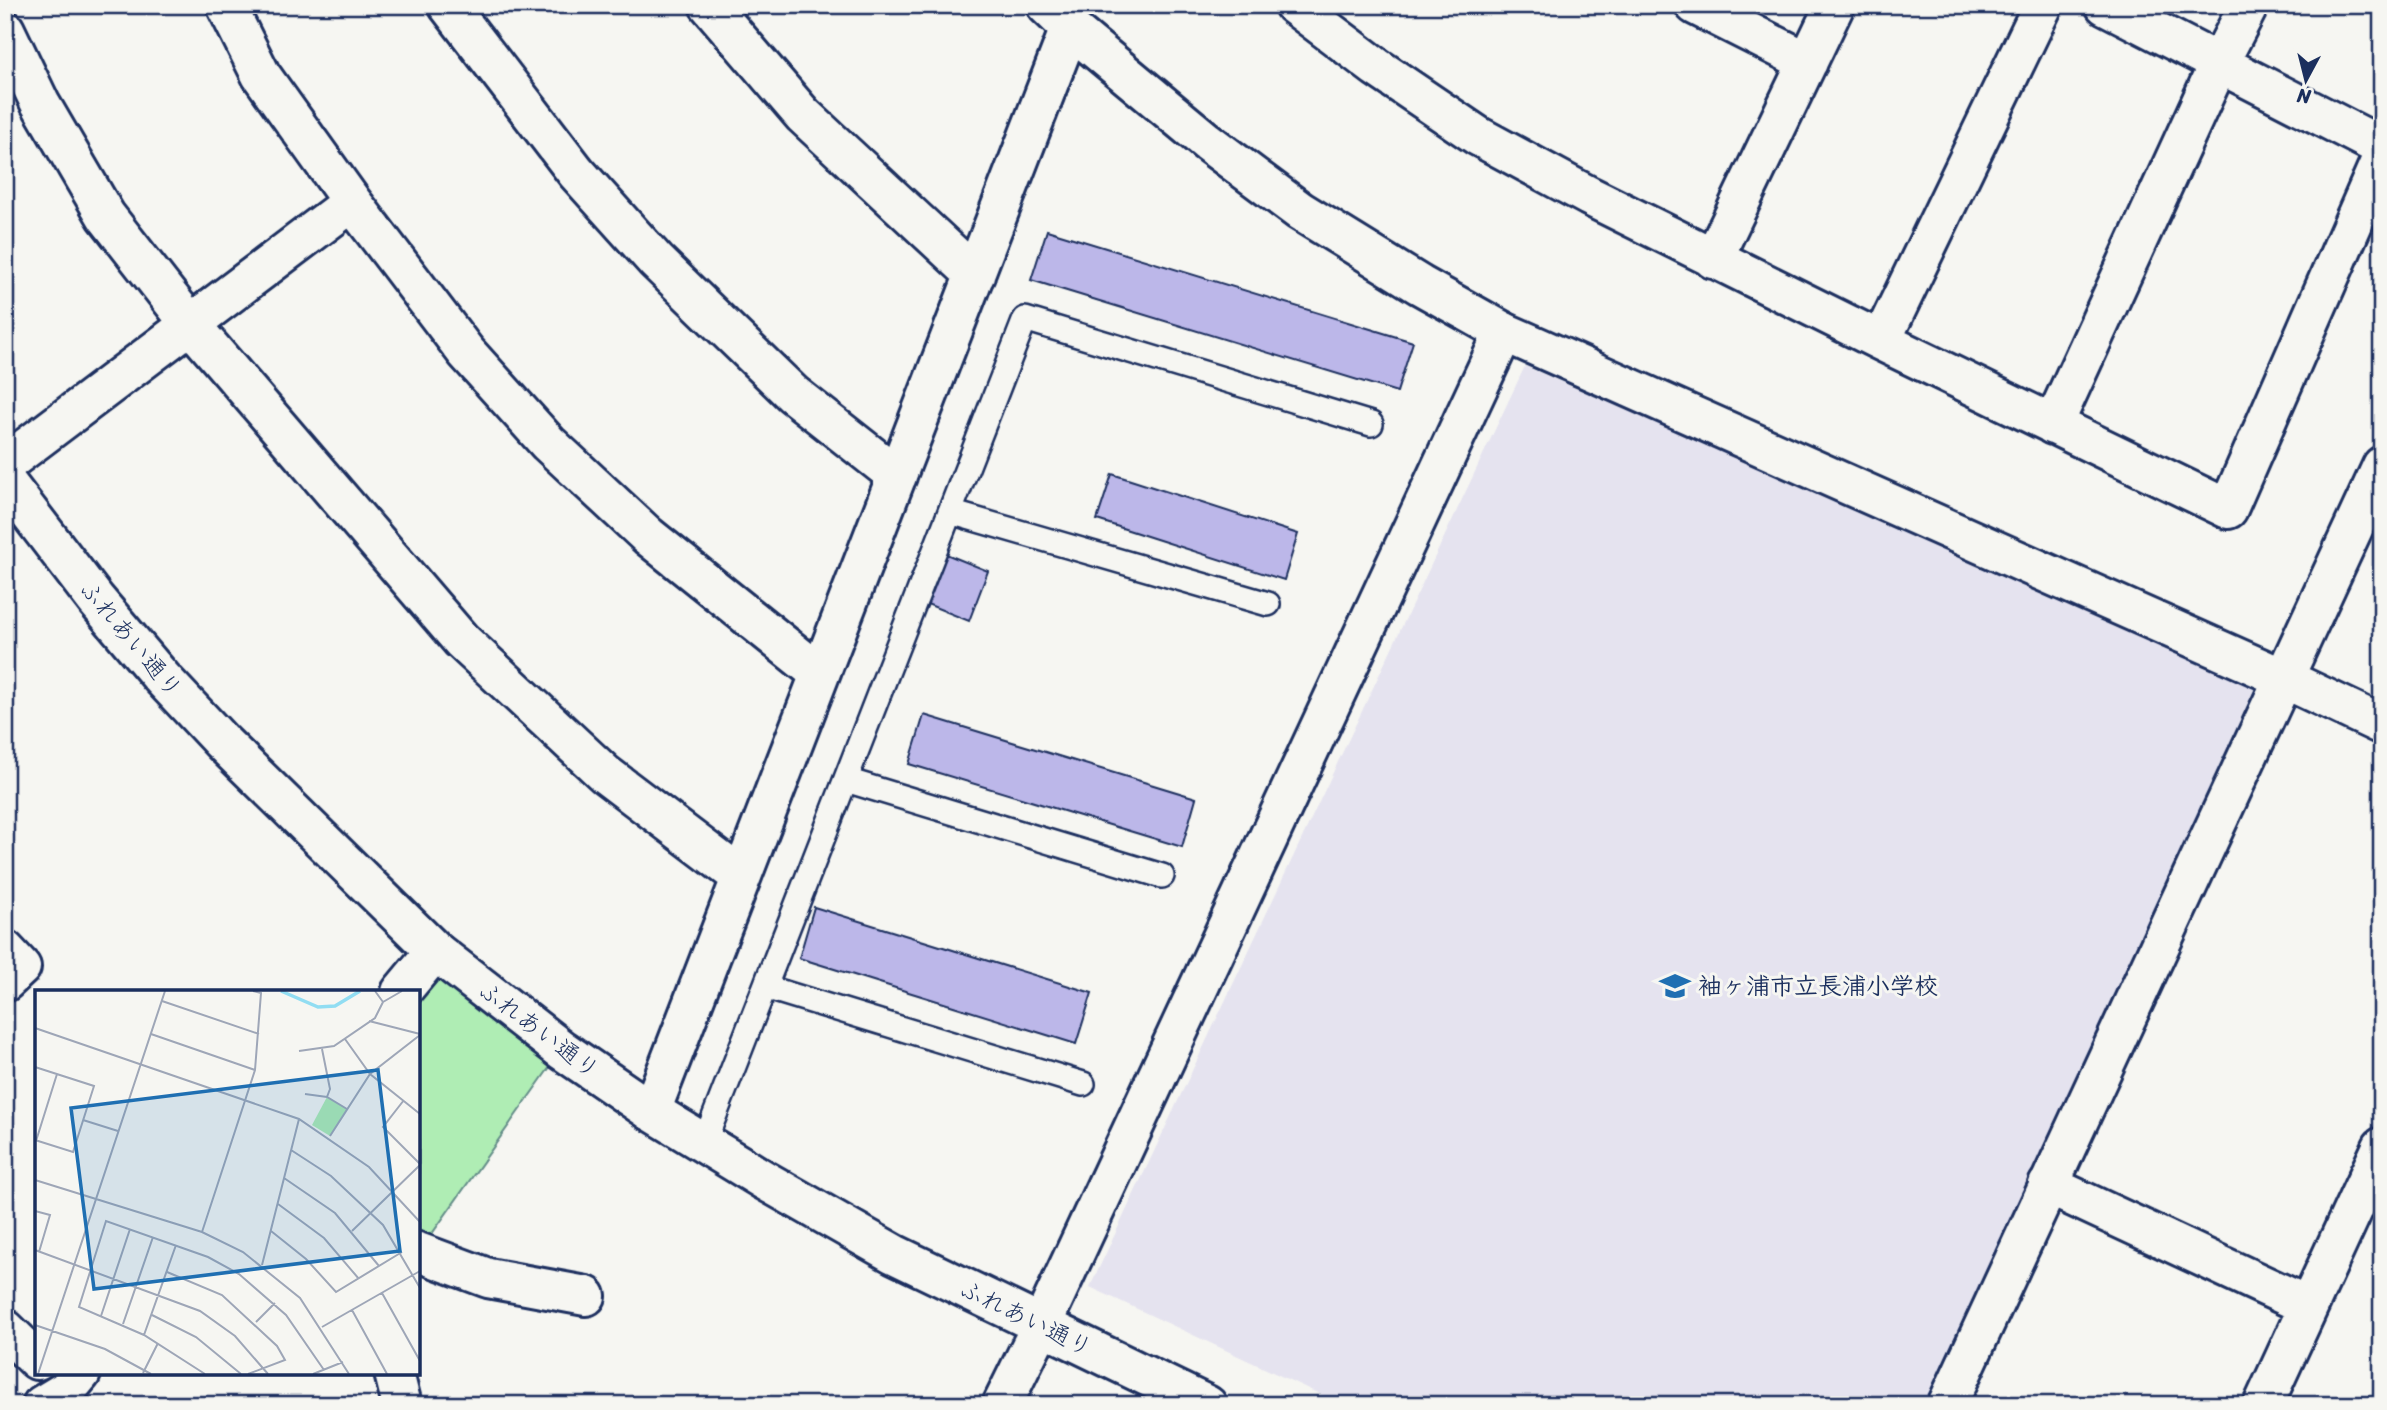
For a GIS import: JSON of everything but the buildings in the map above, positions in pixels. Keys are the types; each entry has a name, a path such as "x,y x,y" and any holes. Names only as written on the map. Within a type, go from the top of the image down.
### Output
{"street":[{"path":"226,5 261,75 352,202 466,352 548,443 648,536 820,674"},
{"path":"448,5 576,172 656,261 793,394 897,476"},
{"path":"709,5 803,115 975,275"},
{"path":"1294,5 1377,67 1478,136 1588,196 2228,509 2382,157"},
{"path":"1695,5 1808,62"},
{"path":"1713,259 1835,5"},
{"path":"1881,341 2043,5"},
{"path":"2105,5 2382,147"},
{"path":"2053,425 2219,62 2249,5"},
{"path":"651,1111 975,275 1058,17 1206,141 1300,211 1420,285 1504,332 2283,678 2382,725"},
{"path":"5,30 40,103 106,216 191,325 461,640 606,774 741,877"},
{"path":"5,464 352,202"},
{"path":"1002,1405 1504,332"},
{"path":"1947,1405 2382,466"},
{"name":"ふれあい通り","path":"5,481 96,600 162,678 312,831 435,951 562,1050 651,1111 764,1181 894,1254 1208,1405"},
{"path":"5,950 21,967 5,982"},
{"path":"403,990 435,951"},
{"path":"2263,1405 2382,1147"},
{"path":"2048,1185 2308,1306"},
{"path":"420,1253 488,1278 586,1296"},
{"path":"5,1329 35,1358"},
{"path":"394,1375 402,1405"}],"lane":[{"path":"704,1143 1025,319 1371,424"},
{"path":"950,512 1268,604"},
{"path":"846,780 1162,876"},
{"path":"765,986 1083,1084"}],"shaded area":[{"name":"袖ヶ浦市立長浦小学校","path":"1525,366 2256,685 1926,1405 1343,1405 1090,1287"}],"green space":[{"path":"435,951 562,1050 420,1251 420,990"}],"place":[{"name":"袖ヶ浦市立長浦小学校","path":"1675,986"}]}
